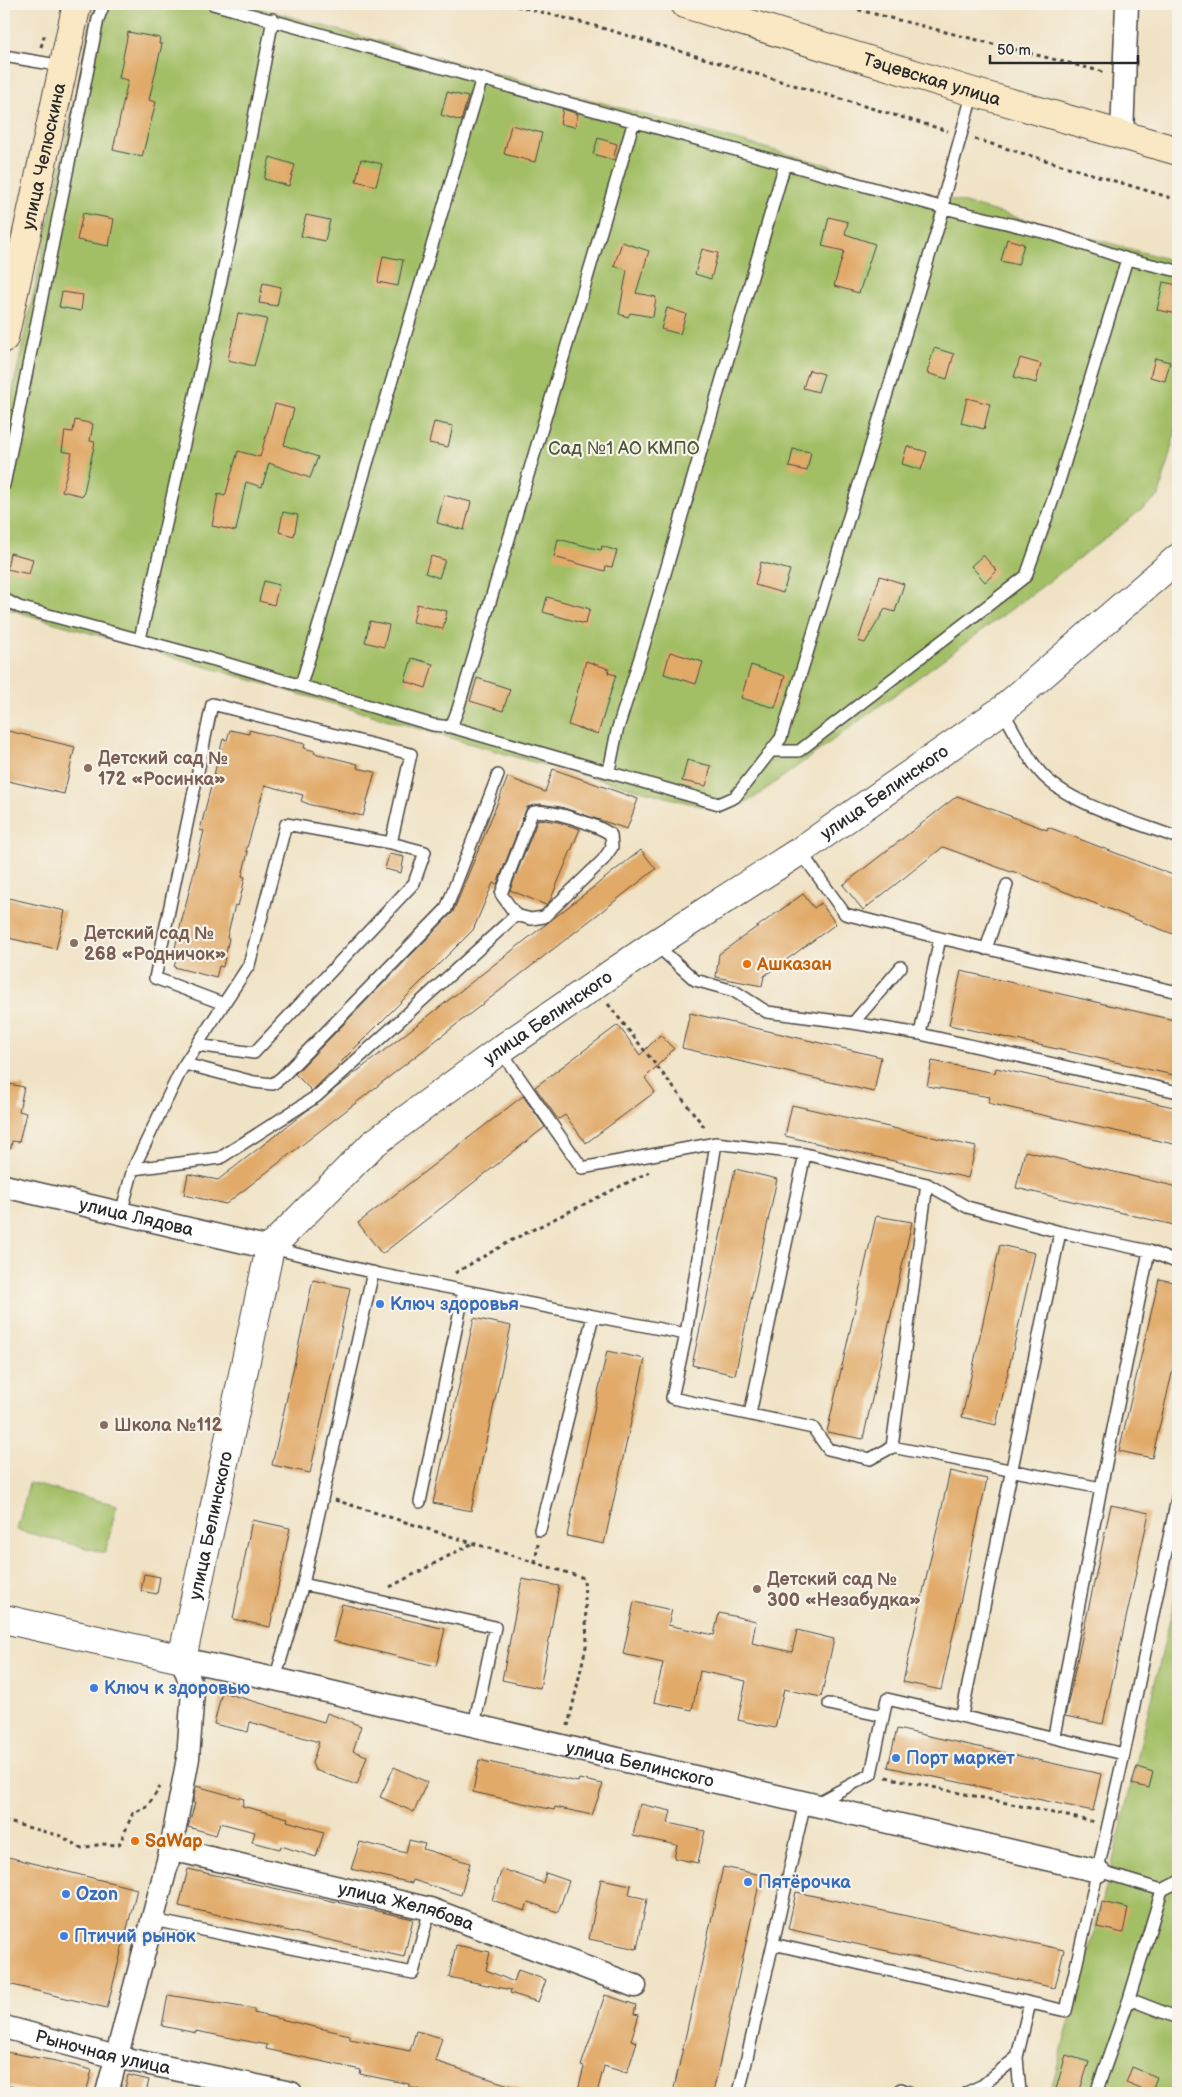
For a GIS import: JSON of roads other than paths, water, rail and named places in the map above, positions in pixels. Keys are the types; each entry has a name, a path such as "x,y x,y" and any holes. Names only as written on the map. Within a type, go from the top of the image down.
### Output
{"main road":[{"name":"улица Челюскина","path":"4,338 77,4"},
{"name":"Тэцевская улица","path":"684,4 973,92 1178,151"}],"street":[{"path":"1122,135 1127,4"},
{"name":"улица Белинского","path":"182,1659 270,1248 373,1144 500,1050 655,944 800,851 1002,710 1178,558"},
{"name":"улица Лядова","path":"4,1186 270,1248"},
{"name":"улица Белинского","path":"4,1619 275,1679 1098,1871"},
{"path":"107,2093 171,1849 188,1758 193,1690 182,1659"},
{"name":"улица Желябова","path":"171,1849 430,1909 635,1986"},
{"name":"Рыночная улица","path":"4,2026 116,2057 291,2093"}],"lane":[{"path":"4,485 96,29 104,4"},
{"path":"212,4 273,19 944,208 1055,235 1127,259 1178,271"},
{"path":"140,639 233,227 273,19"},
{"path":"4,56 63,66"},
{"path":"300,686 482,78"},
{"path":"4,599 19,607 140,639 433,725 451,727 719,804 735,797 781,738 944,208 944,196 973,92"},
{"path":"451,727 542,433 588,271 634,121"},
{"path":"609,771 617,730 644,645 785,164"},
{"path":"771,751 799,751 1026,576 1057,488 1127,259"},
{"path":"224,1004 155,978 212,704 412,754 391,843"},
{"path":"1002,710 1040,772 1056,787 1073,797 1178,838"},
{"path":"185,1064 254,1082 273,1084 282,1077 446,909 498,775"},
{"path":"536,810 556,813 601,829 611,835 612,847 603,860 544,917 532,919 516,915 501,894 532,813 536,810"},
{"path":"121,1213 133,1168 185,1064 197,1045 249,965 286,824 391,843 425,852 414,883 254,1053 197,1045"},
{"path":"800,851 845,914 940,938 1178,992"},
{"path":"986,948 1007,885"},
{"path":"133,1168 220,1158 317,1096 516,915"},
{"path":"920,1034 940,938"},
{"path":"655,944 695,980 734,991 767,1012 920,1034 1178,1092"},
{"path":"853,1023 901,967"},
{"path":"500,1050 582,1168 716,1142 805,1154 927,1184 968,1207 1060,1232 1149,1251 1178,1263"},
{"path":"716,1142 686,1334 672,1398 813,1428 828,1449 870,1459 892,1447 1101,1488"},
{"path":"750,1414 805,1154"},
{"path":"892,1447 927,1184"},
{"path":"962,1715 1060,1232"},
{"path":"270,1248 372,1272 686,1334"},
{"path":"1054,1736 1101,1488 1149,1251"},
{"path":"275,1679 303,1584 372,1272"},
{"path":"420,1502 464,1290"},
{"path":"540,1530 593,1316"},
{"path":"773,1944 1066,2011 1124,1754 1178,1494"},
{"path":"303,1584 495,1627 474,1725"},
{"path":"739,2093 773,1944 810,1803 871,1774 887,1699 1054,1736 1124,1754"},
{"path":"829,1704 884,1716"},
{"path":"1098,1871 1162,1890 1178,1883"},
{"path":"1096,2093 1129,1999 1162,1890"},
{"path":"153,1920 413,1973 430,1909"},
{"path":"1129,1999 1178,2018"},
{"path":"1020,2093 1017,2057 1030,2002"},
{"path":"966,2093 983,2086 1017,2057"}],"place":[{"name":"Детский сад № 172 «Росинка»","path":"88,768"},
{"name":"Детский сад № 268 «Родничок»","path":"74,943"},
{"name":"Ашказан","path":"747,964"},
{"name":"Ключ здоровья","path":"380,1304"},
{"name":"Школа №112","path":"104,1425"},
{"name":"Детский сад № 300 «Незабудка»","path":"757,1589"},
{"name":"Ключ к здоровью","path":"94,1688"},
{"name":"Порт маркет","path":"896,1758"},
{"name":"SaWap","path":"135,1841"},
{"name":"Пятёрочка","path":"748,1882"},
{"name":"Ozon","path":"66,1894"},
{"name":"Птичий рынок","path":"64,1936"}],"park label":[{"name":"Сад №1 АО КМПО","path":"624,448"}]}
